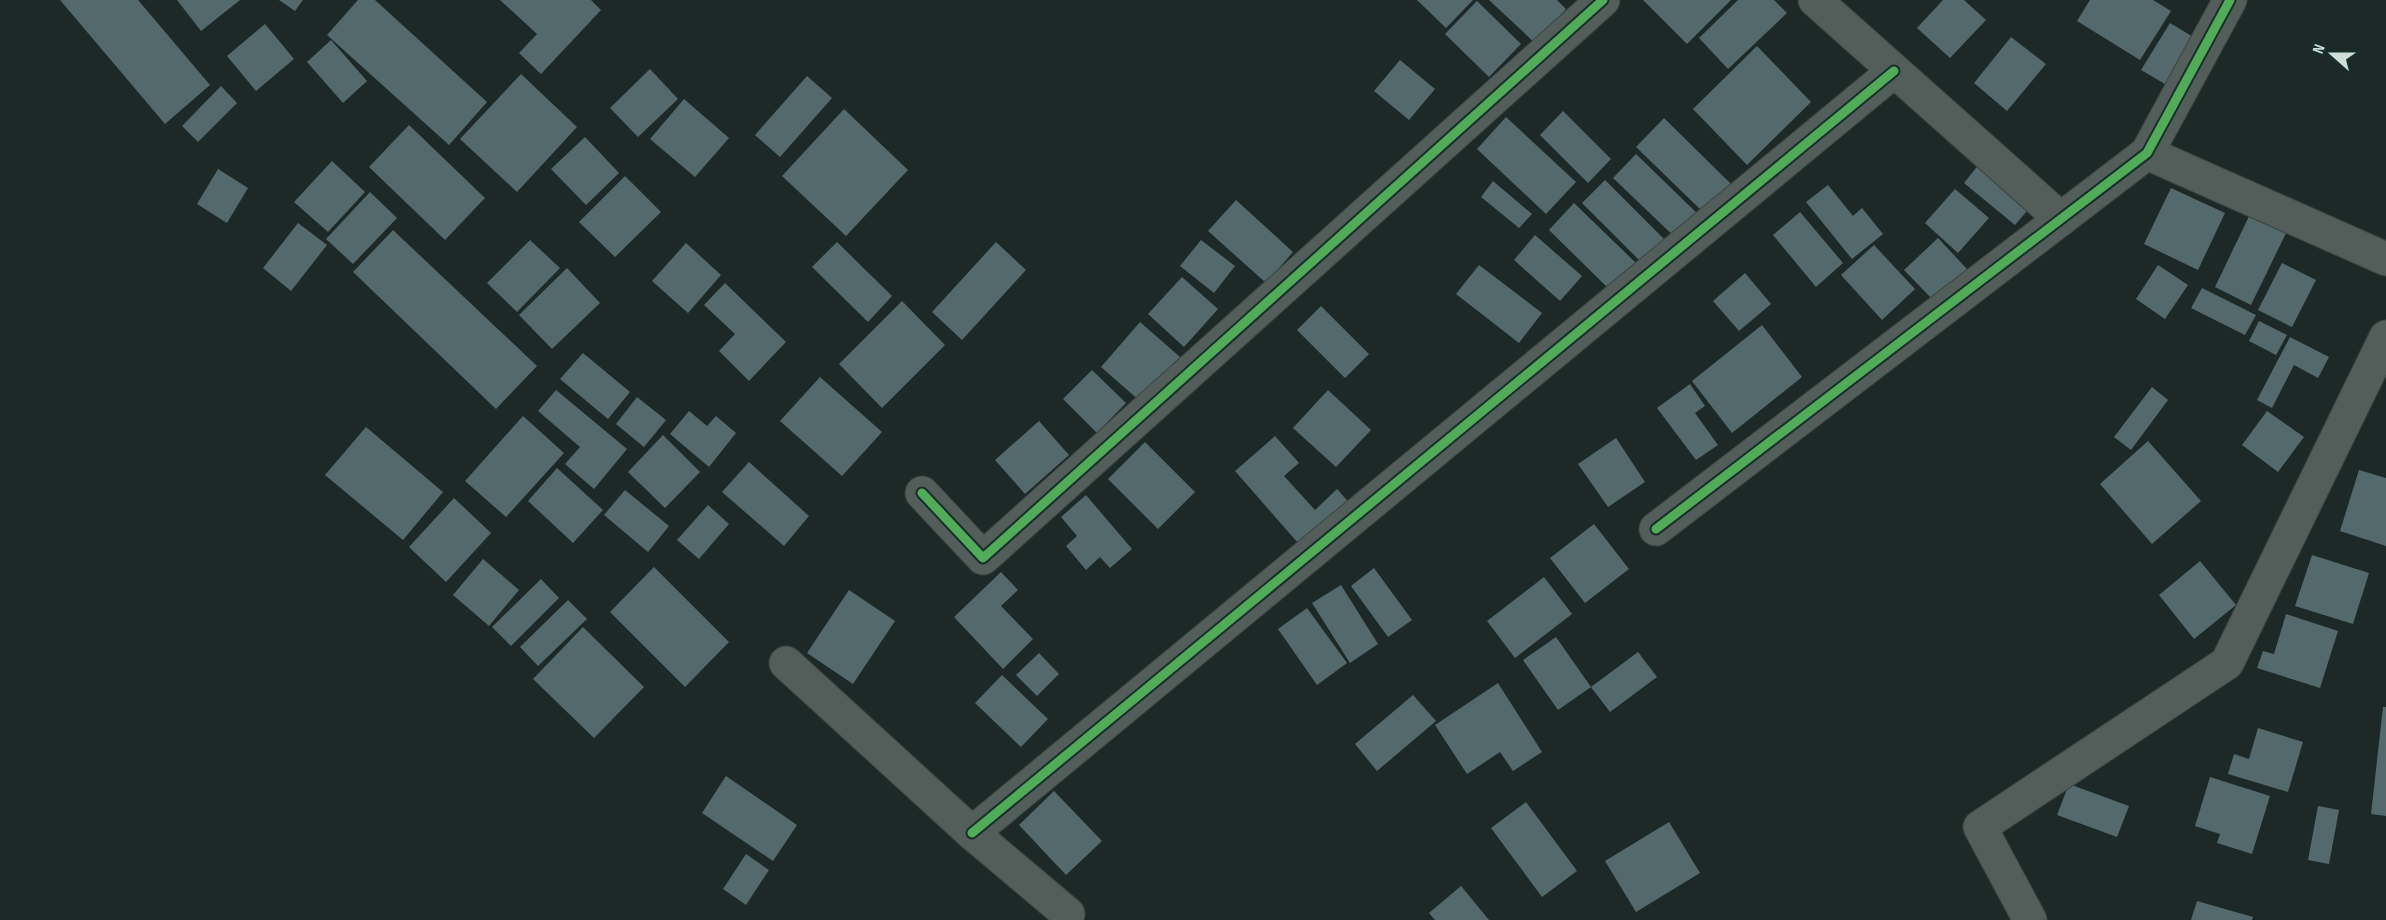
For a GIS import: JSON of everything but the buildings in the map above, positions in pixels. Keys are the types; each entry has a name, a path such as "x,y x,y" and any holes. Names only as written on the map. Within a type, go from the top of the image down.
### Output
{"street":[{"path":"922,493 983,558 1603,0"},
{"path":"1815,0 2061,219"},
{"path":"1656,530 2146,153 2230,0"},
{"path":"972,833 1894,71"},
{"path":"2146,153 2386,259"},
{"path":"2030,920 1980,827 2227,663 2386,337"},
{"path":"786,663 972,833 1068,914"}],"cycle path":[{"path":"922,493 983,558 1603,0"},
{"path":"1656,529 2147,153 2230,0"},
{"path":"972,833 1894,71"}]}
